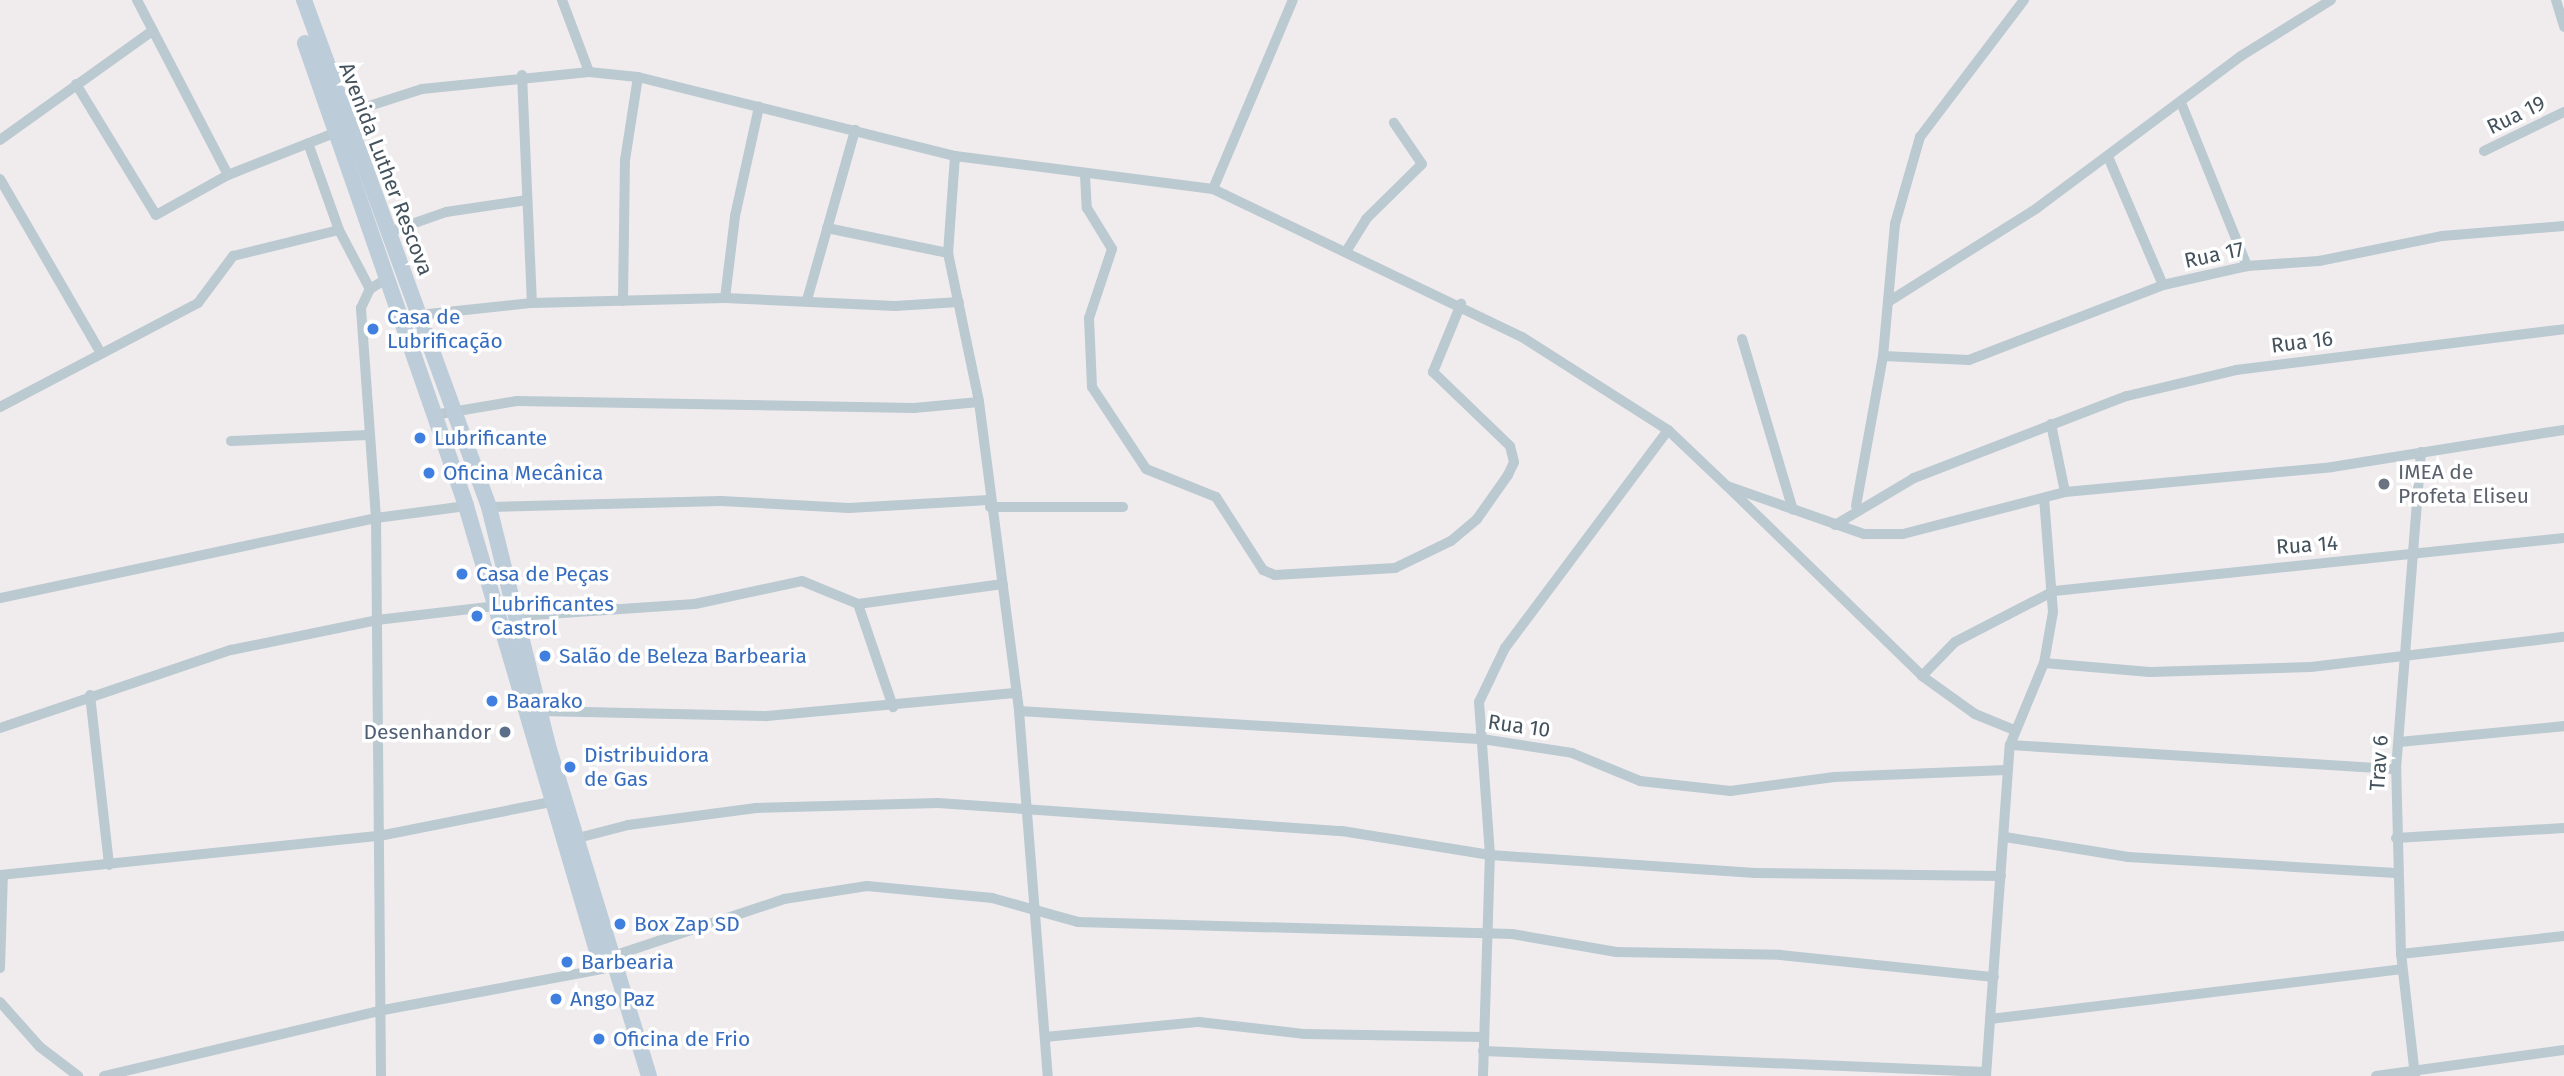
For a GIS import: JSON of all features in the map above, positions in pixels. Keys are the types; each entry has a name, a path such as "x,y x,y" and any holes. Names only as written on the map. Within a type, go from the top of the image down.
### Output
{"main road":[{"name":"Avenida Luther Rescova","path":"293,0 334,133 466,506 497,606 551,802 649,1076"},
{"name":"Avenida Luther Rescova","path":"304,0 341,115 455,410 489,507 518,616 538,711 638,1076"}],"street":[{"path":"137,0 228,176"},
{"path":"562,0 589,72"},
{"path":"1213,188 1293,0"},
{"path":"1856,506 1883,356 1895,224 1920,137 2024,0"},
{"path":"1888,302 2109,159 2182,105 2241,56 2331,0"},
{"path":"2556,0 2564,27"},
{"path":"0,140 152,31"},
{"path":"341,115 422,89 522,75 589,72 638,77 955,156 1085,175 1213,188 1461,304 1668,429 1922,676 1975,714 2014,730"},
{"path":"522,75 532,303"},
{"path":"623,301 625,160 638,77"},
{"path":"76,84 156,215 228,176 334,133"},
{"path":"2182,105 2247,266"},
{"path":"725,298 735,216 759,107"},
{"name":"Rua 19","path":"2484,151 2564,112"},
{"path":"1347,250 1366,219 1422,164 1394,123"},
{"path":"807,300 855,130"},
{"path":"309,143 339,230 370,289"},
{"path":"955,156 948,253 979,402 990,504 1017,693 1048,1076"},
{"path":"2109,159 2163,285"},
{"path":"1085,175 1087,208 1112,249 1088,318 1092,387 1146,469 1216,498 1263,570 1275,575 1395,568 1451,541 1477,519 1508,475 1514,462 1510,446 1433,372 1461,304"},
{"path":"0,179 101,353"},
{"path":"387,233 446,212 527,200"},
{"name":"Rua 17","path":"1883,356 1969,360 2163,285 2247,266 2319,261 2442,236 2564,226"},
{"path":"827,228 948,253"},
{"path":"0,407 198,303 233,256 339,230"},
{"path":"381,1076 378,1012 376,518 361,307 370,289 386,279"},
{"path":"419,315 532,303 725,298 959,302"},
{"name":"Rua 16","path":"1835,525 1856,506 2051,424 2127,396 2236,370 2564,329"},
{"path":"1742,339 1793,510"},
{"path":"434,415 517,401 914,408 979,402"},
{"path":"2051,424 2065,492"},
{"path":"1483,1076 1482,1037 1490,855 1479,702 1505,648 1668,429"},
{"path":"1727,486 1864,534 1903,534 2065,492 2332,467 2564,430"},
{"path":"231,441 368,435"},
{"name":"Trav 6","path":"2415,1074 2401,954 2396,873 2396,769 2417,556 2421,452"},
{"path":"1483,1051 1986,1074 2005,837 2006,770 2014,730 2044,663 2054,590 2045,498"},
{"path":"489,507 721,501 849,508 990,504 1123,507"},
{"path":"0,598 376,518 466,506"},
{"name":"Rua 14","path":"2054,590 2417,556 2564,538"},
{"path":"518,616 695,604 802,581 858,604 1003,584"},
{"path":"1922,676 1955,642 2054,590"},
{"path":"858,604 893,707"},
{"path":"0,728 187,661 377,620 497,606"},
{"path":"2044,663 2095,671 2212,671 2409,656 2564,638"},
{"path":"538,711 767,716 893,707 1017,693"},
{"path":"90,695 109,865"},
{"name":"Rua 10","path":"1019,711 1482,739 1572,753 1640,780 1730,791 1834,777 2006,770"},
{"path":"2399,742 2564,726"},
{"path":"2010,745 2396,769"},
{"path":"0,968 1,875 379,836 551,802"},
{"path":"574,839 628,825 768,808 890,802 1027,806 1342,831 1490,855 1755,873 2001,876"},
{"path":"2396,838 2564,828"},
{"path":"2005,837 2128,857 2396,873"},
{"path":"104,1076 378,1012 607,963 836,888 891,887 1034,908 1078,922 1487,935 1616,952 1780,955 1994,977"},
{"path":"2401,954 2564,936"},
{"path":"1990,1019 2402,969"},
{"path":"0,1002 40,1047 78,1076"},
{"path":"1045,1037 1199,1022 1331,1035 1482,1037"},
{"path":"2375,1076 2415,1074 2564,1050"}],"place":[{"name":"Casa de Lubrificação","path":"373,329"},
{"name":"Lubrificante","path":"420,438"},
{"name":"Oficina Mecânica","path":"429,473"},
{"name":"IMEA de Profeta Eliseu","path":"2384,484"},
{"name":"Casa de Peças","path":"462,574"},
{"name":"Lubrificantes Castrol","path":"477,616"},
{"name":"Salão de Beleza Barbearia","path":"545,656"},
{"name":"Baarako","path":"492,701"},
{"name":"Desenhandor","path":"505,732"},
{"name":"Distribuidora de Gas","path":"570,767"},
{"name":"Box Zap SD","path":"620,924"},
{"name":"Barbearia","path":"567,962"},
{"name":"Ango Paz","path":"556,999"},
{"name":"Oficina de Frio","path":"599,1039"}]}
